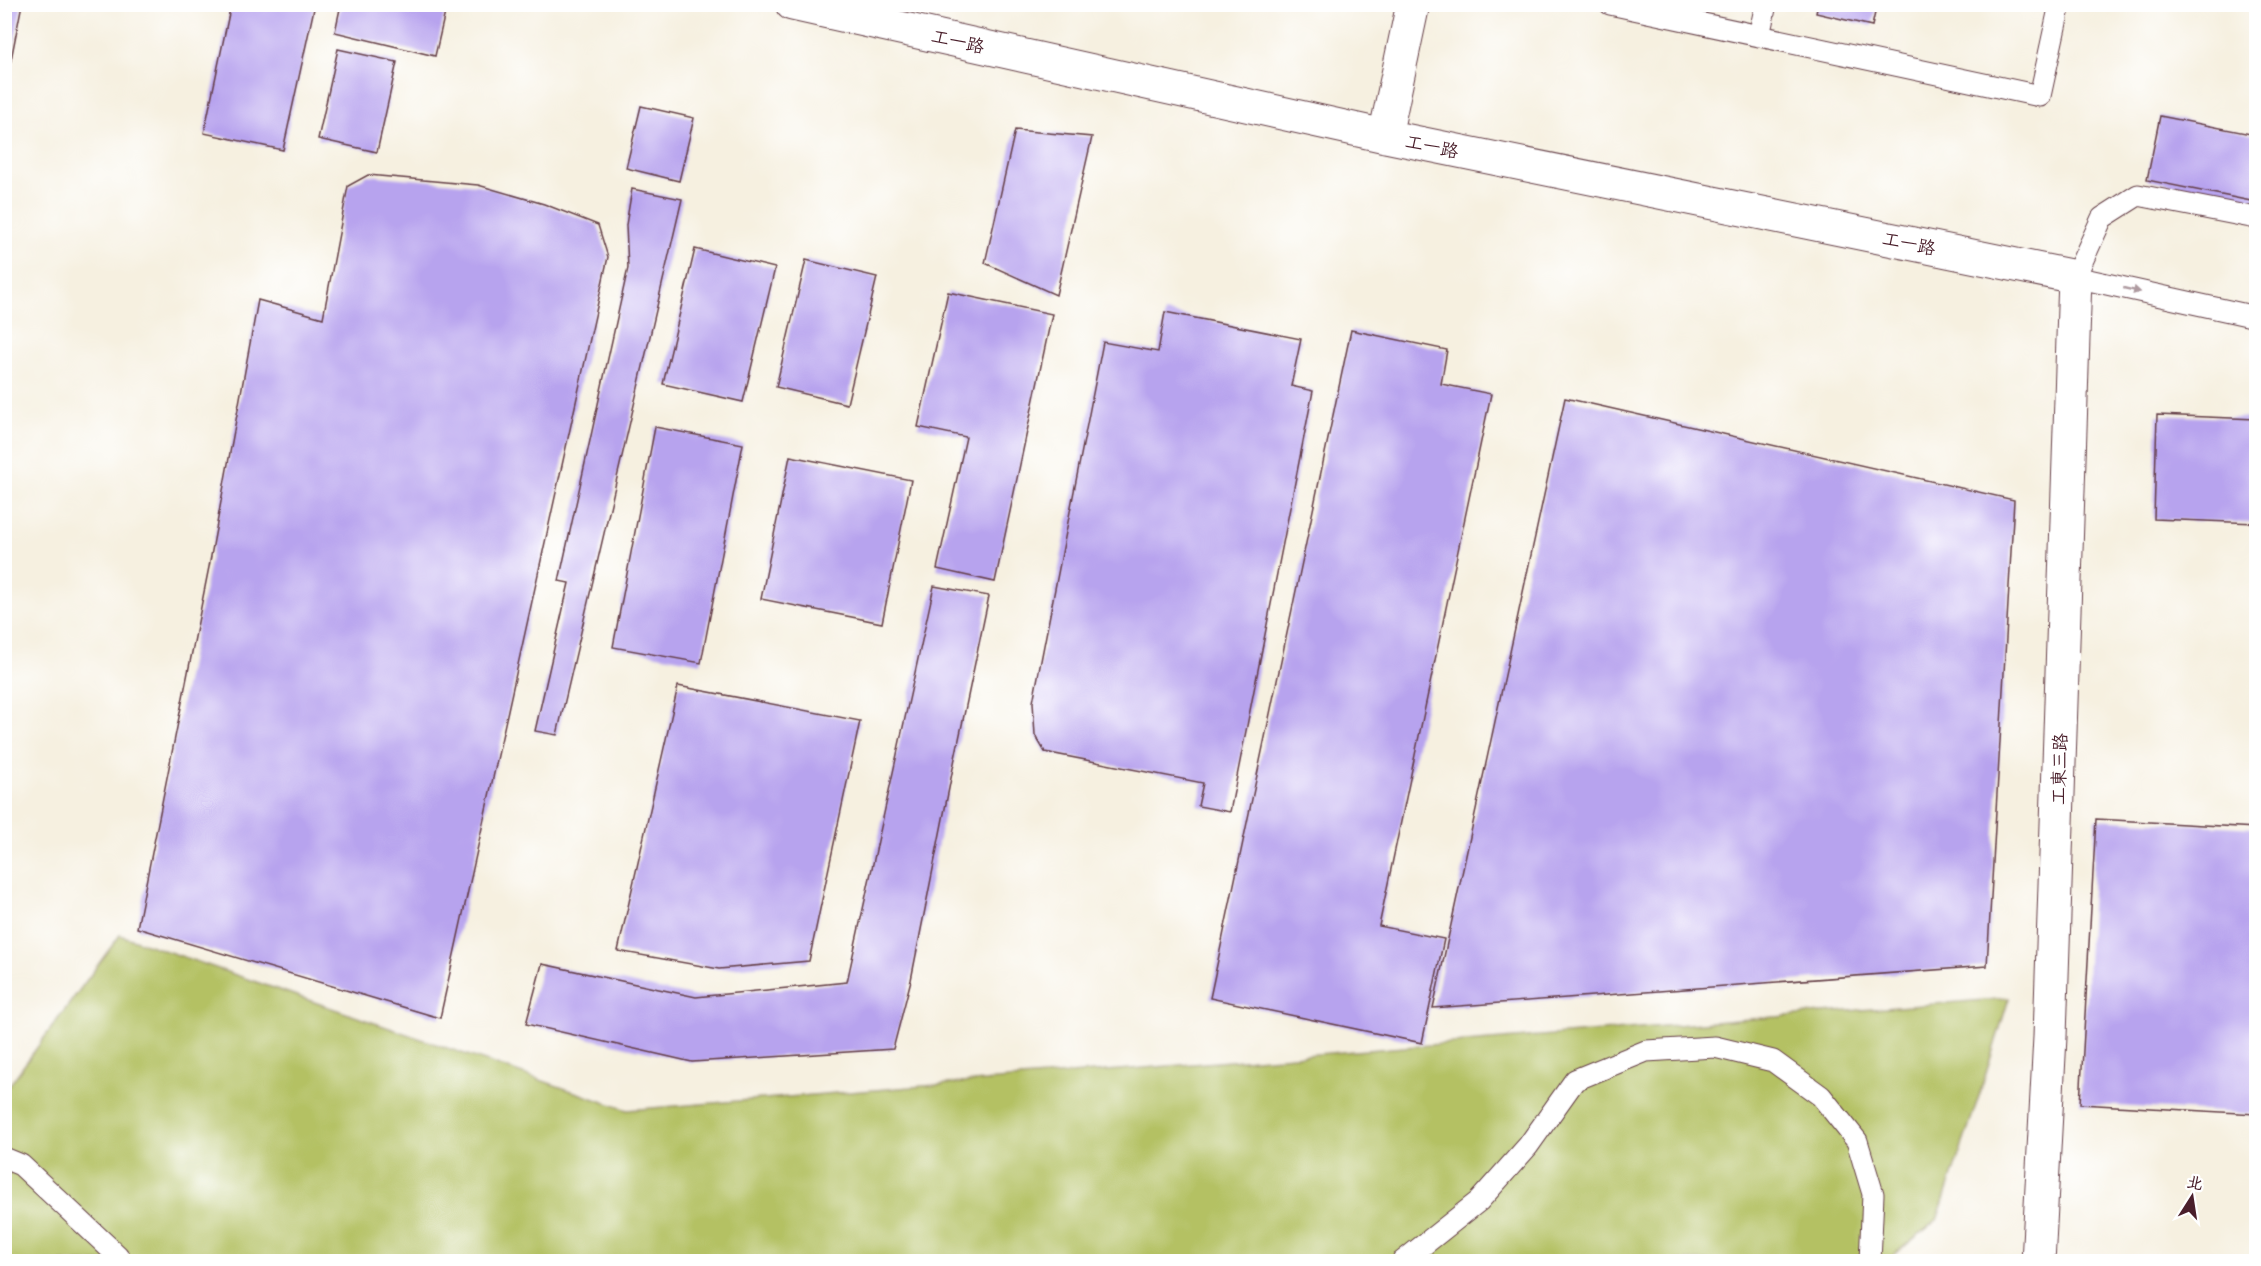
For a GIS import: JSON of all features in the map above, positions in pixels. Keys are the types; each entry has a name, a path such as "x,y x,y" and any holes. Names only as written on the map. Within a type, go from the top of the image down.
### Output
{"street":[{"name":"工一路","path":"792,4 1385,136 2075,277"},
{"path":"1385,136 1413,4"},
{"name":"工東三路","path":"2038,1262 2050,1037 2075,277"}],"lane":[{"path":"1610,4 2040,96 2060,4"},
{"path":"1759,36 1766,4"},
{"path":"2256,218 2138,195 2103,218 2075,277 2256,317"},
{"path":"1402,1262 1479,1201 1528,1146 1575,1080 1646,1051 1715,1047 1773,1061 1821,1096 1857,1141 1874,1194 1870,1262"},
{"path":"4,1158 21,1165 118,1256"}],"green space":[{"path":"120,935 627,1110 2009,998 1937,1220 1886,1261 5,1262 5,1091"}],"building":[{"path":"4,4 22,4 6,85 4,85"},
{"path":"231,4 315,4 283,150 204,133"},
{"path":"341,4 447,4 435,56 335,32"},
{"path":"1818,4 1877,4 1872,26 1816,13"},
{"path":"338,49 397,62 377,152 318,139"},
{"path":"641,106 694,118 679,181 626,168"},
{"path":"2160,116 2256,135 2256,202 2147,180"},
{"path":"1015,130 1092,137 1056,295 985,263"},
{"path":"368,175 478,185 544,204 598,225 608,257 440,1018 137,928 209,567 258,300 323,318 348,186"},
{"path":"632,189 682,199 557,735 535,731 569,583 559,581 628,268 626,225"},
{"path":"695,249 775,268 743,402 663,384"},
{"path":"806,260 877,277 847,404 776,387"},
{"path":"948,292 1052,314 995,582 937,569 966,437 918,427"},
{"path":"1165,312 1301,339 1291,386 1313,391 1230,812 1198,806 1203,783 1045,752 1035,735 1033,702 1103,342 1158,352"},
{"path":"1351,330 1447,350 1441,384 1491,394 1379,926 1444,939 1422,1043 1210,998"},
{"path":"1565,398 2014,500 1987,966 1433,1008"},
{"path":"2157,415 2256,419 2256,523 2154,519"},
{"path":"655,427 743,444 701,663 613,647"},
{"path":"790,456 911,480 882,623 761,599"},
{"path":"934,586 989,596 911,980 893,1049 692,1062 526,1024 542,964 696,997 847,982"},
{"path":"678,686 860,721 809,961 719,969 618,951"},
{"path":"2096,819 2256,828 2256,1114 2080,1104"}]}
